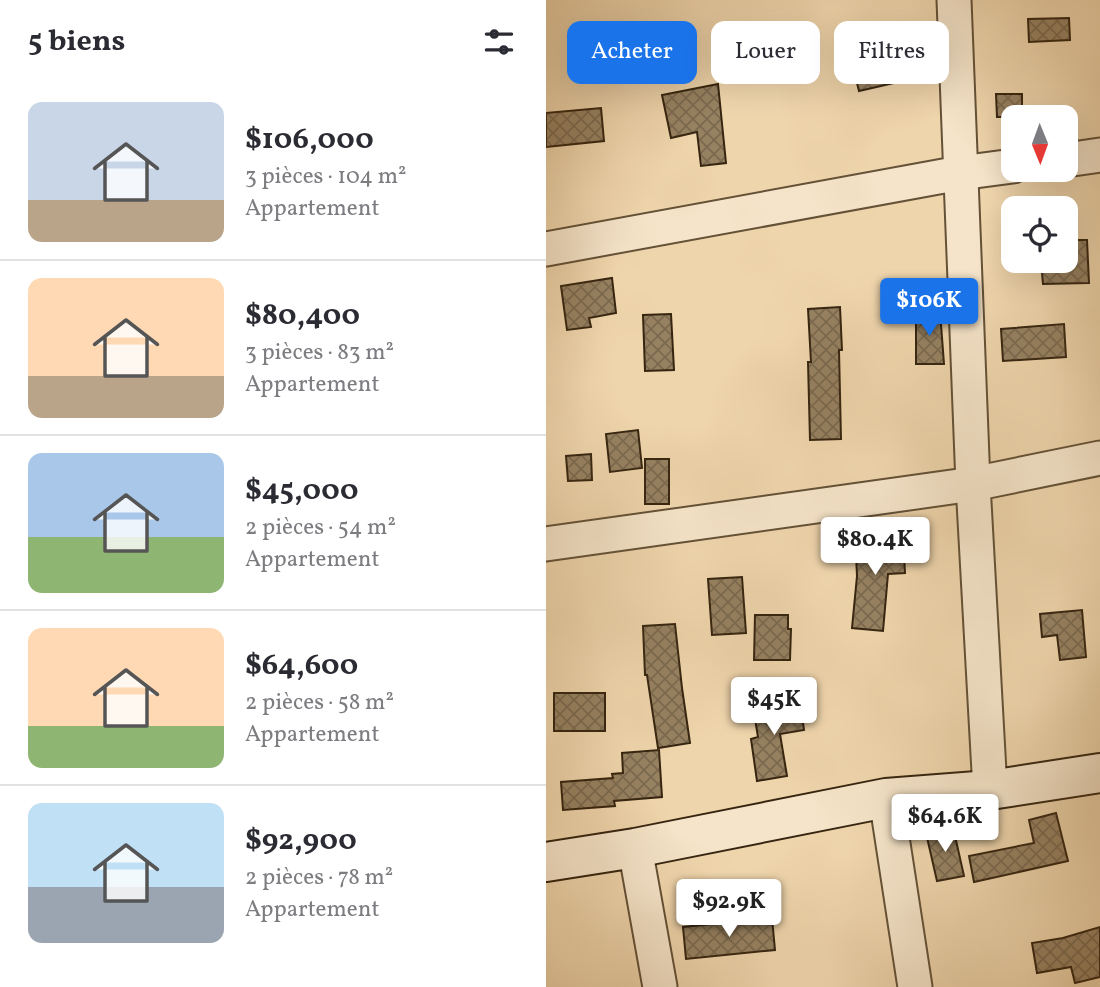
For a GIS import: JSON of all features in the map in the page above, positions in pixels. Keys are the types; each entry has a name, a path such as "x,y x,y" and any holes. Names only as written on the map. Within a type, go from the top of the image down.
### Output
{"main road":[{"path":"546,862 635,848 886,798 990,790 1100,772"}],"street":[{"path":"954,0 973,484 990,790"},
{"path":"1078,158 1100,155"},
{"path":"546,249 1001,168"},
{"path":"546,544 973,484 1100,458"},
{"path":"886,798 915,987"},
{"path":"635,848 660,987"}],"building":[{"path":"1069,18 1070,40 1029,42 1028,19"},
{"path":"718,84 726,163 701,166 697,132 671,138 662,95"},
{"path":"857,84 890,84 859,91"},
{"path":"996,94 1022,94 1022,105 1001,105 1001,117 997,117"},
{"path":"601,108 604,141 546,147 546,113"},
{"path":"1078,240 1087,240 1089,283 1043,284 1042,273 1078,273"},
{"path":"612,278 616,313 589,318 591,327 567,330 561,286"},
{"path":"840,307 841,439 810,440 808,362 811,362 808,309"},
{"path":"940,311 944,364 916,364 916,312"},
{"path":"671,314 674,370 645,371 643,315"},
{"path":"1064,324 1066,357 1003,361 1001,329"},
{"path":"638,430 642,468 610,472 606,434"},
{"path":"591,454 592,480 568,481 566,456"},
{"path":"645,459 669,459 669,504 645,504"},
{"path":"879,530 879,539 903,537 905,573 888,574 883,631 852,628 857,576 855,532"},
{"path":"742,577 746,633 712,635 708,579"},
{"path":"1082,610 1086,657 1060,660 1057,635 1042,637 1040,614"},
{"path":"755,615 788,615 788,629 791,629 790,660 754,660"},
{"path":"675,624 690,743 658,748 645,675 643,626"},
{"path":"554,693 605,693 605,731 554,731"},
{"path":"800,701 804,730 780,734 787,776 757,781 751,739 758,737 753,707"},
{"path":"659,750 662,797 614,801 615,806 563,810 561,782 613,778 612,774 623,773 622,753"},
{"path":"1056,813 1068,861 974,882 969,856 1034,843 1029,820"},
{"path":"953,827 964,876 937,881 926,833"},
{"path":"772,918 775,950 686,959 683,927"},
{"path":"1100,927 1100,977 1075,983 1071,967 1037,973 1032,943 1063,938"}]}
